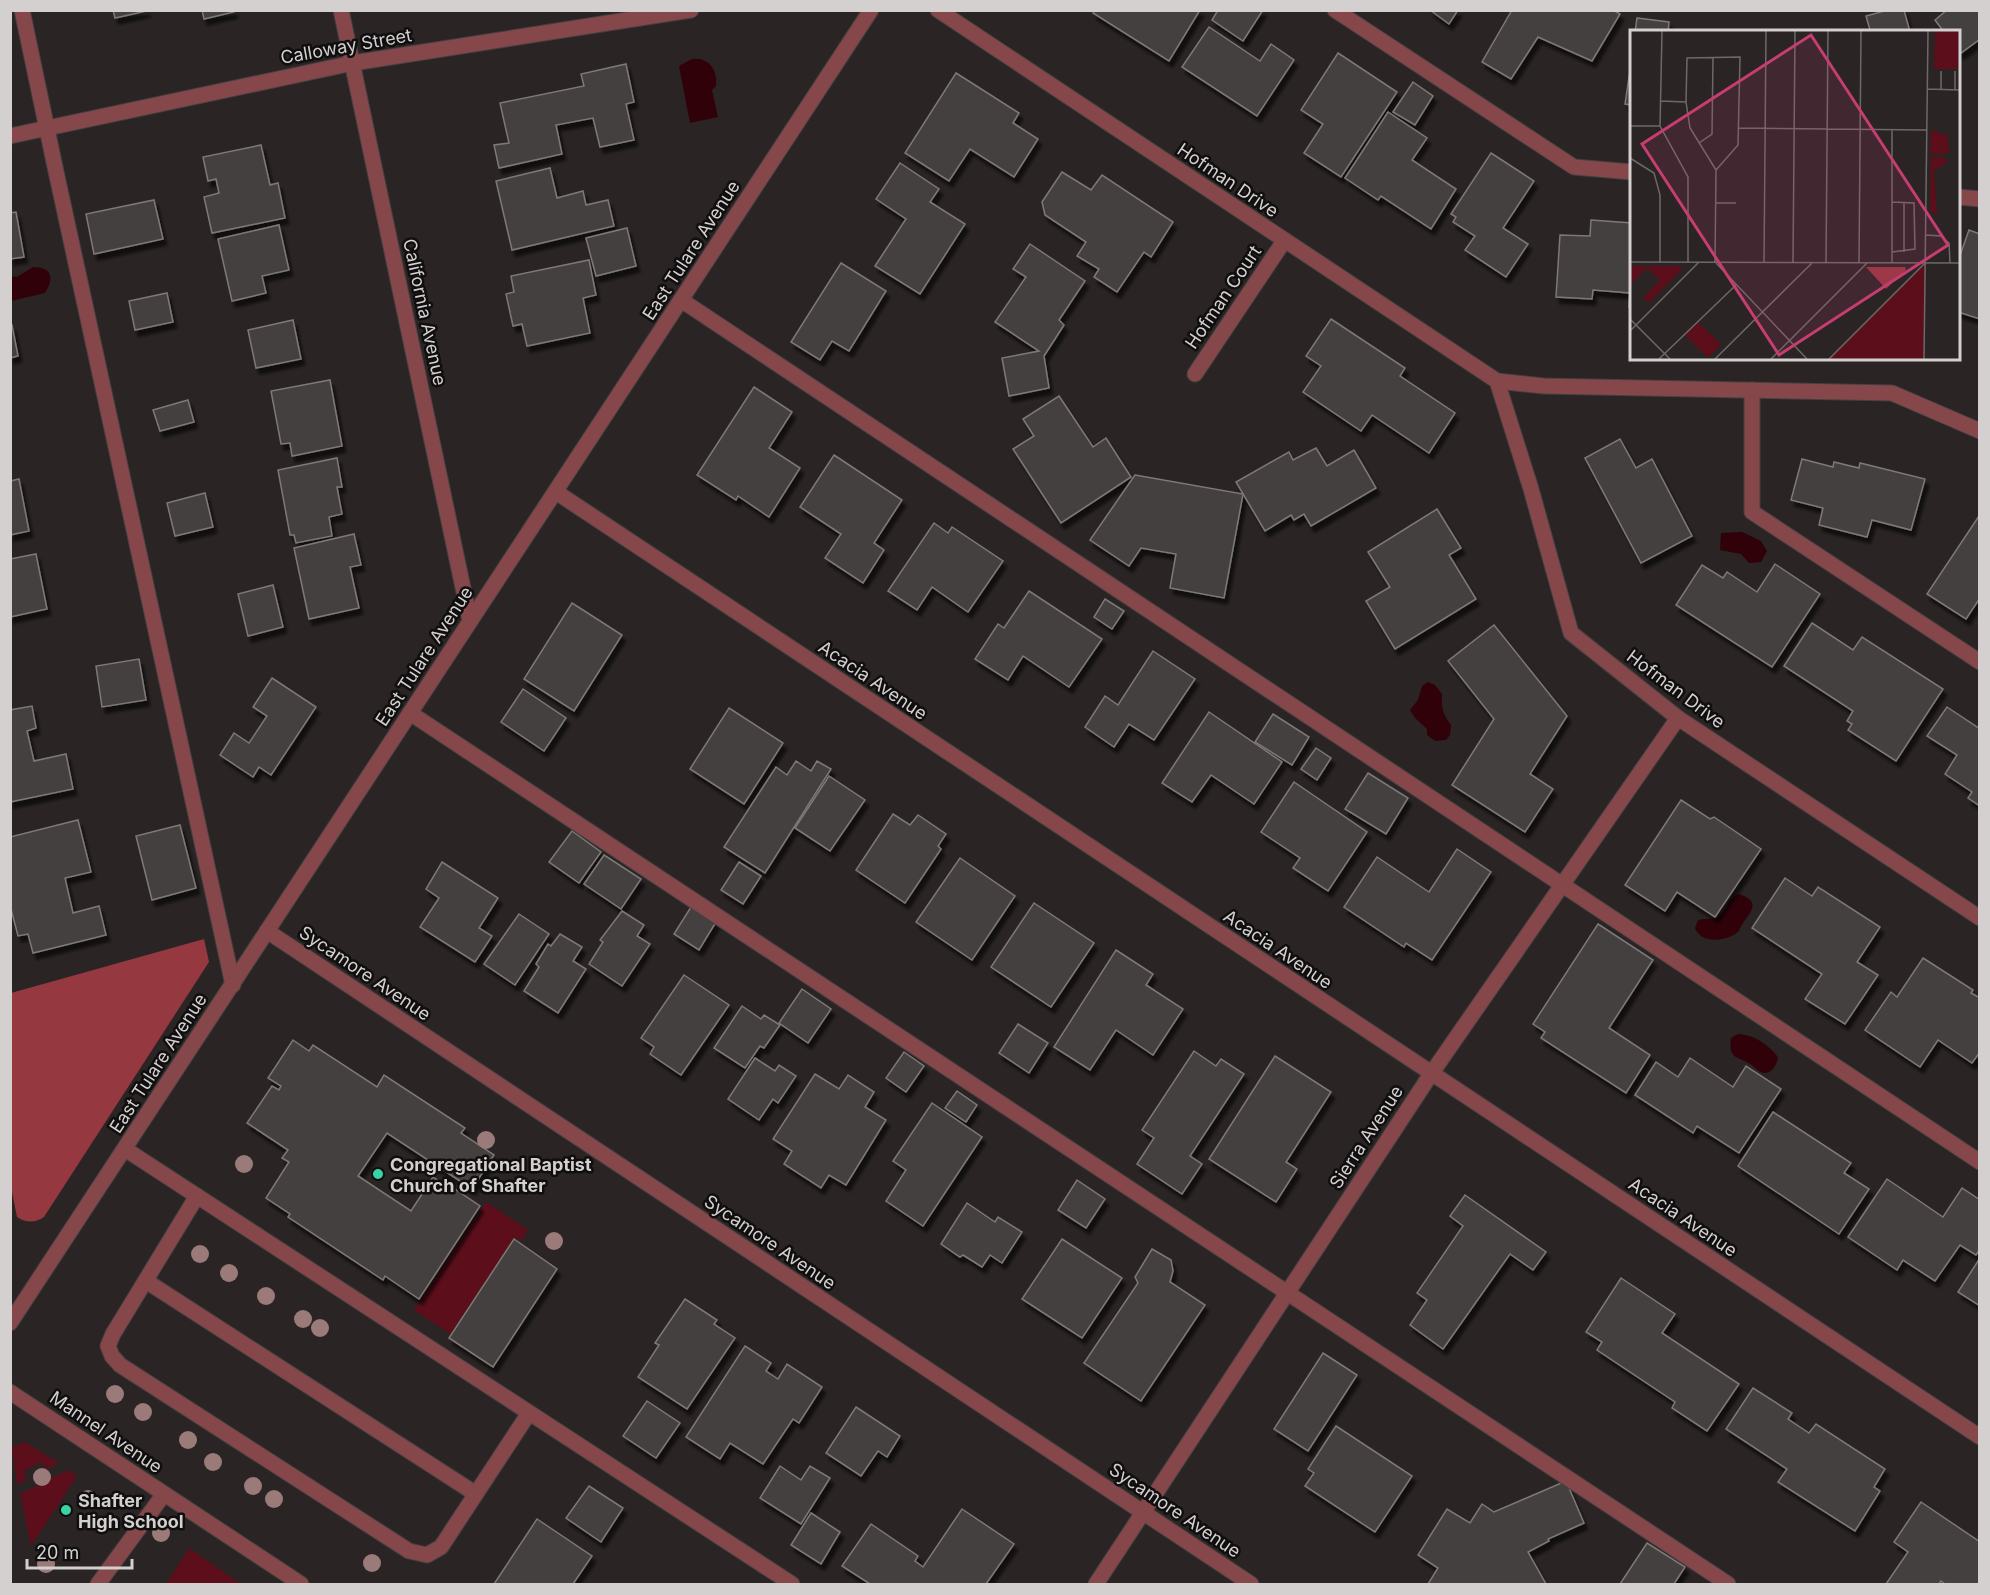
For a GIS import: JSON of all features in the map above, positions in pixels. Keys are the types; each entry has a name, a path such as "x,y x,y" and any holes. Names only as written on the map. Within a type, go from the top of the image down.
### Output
{"street":[{"path":"22,10 233,985"},
{"name":"California Avenue","path":"341,10 470,621"},
{"name":"Calloway Street","path":"10,135 352,63 648,14 691,10"},
{"name":"East Tulare Avenue","path":"10,1323 871,10"},
{"name":"Hofman Drive","path":"938,10 1497,381 1544,386 1892,393 1980,431"},
{"path":"1335,10 1574,167 1630,172"},
{"path":"1960,197 1980,199"},
{"name":"Hofman Court","path":"1195,374 1284,241"},
{"path":"681,300 1980,1162"},
{"name":"Hofman Drive","path":"1497,381 1531,489 1571,633 1678,718 1980,918"},
{"path":"1752,390 1752,512 1980,662"},
{"name":"Acacia Avenue","path":"556,492 1980,1437"},
{"path":"410,713 1728,1584"},
{"name":"Sierra Avenue","path":"1096,1584 1431,1074 1678,718"},
{"name":"Sycamore Avenue","path":"267,932 1251,1584"},
{"path":"125,1149 792,1584"},
{"path":"197,1196 113,1334 108,1346 112,1356 120,1365 409,1551 427,1555 441,1547 529,1413"},
{"path":"146,1281 476,1494"},
{"name":"Mannel Avenue","path":"10,1392 301,1584"},
{"path":"98,1584 164,1494"}],"shaded area":[{"path":"692,59 708,62 714,70 716,86 712,90 718,117 690,123 679,66"},
{"path":"33,267 45,269 50,275 50,283 45,293 11,301 11,276 17,277"},
{"path":"1742,532 1761,541 1767,551 1761,562 1749,563 1741,554 1720,550 1721,533"},
{"path":"1428,682 1435,685 1442,694 1443,711 1451,725 1450,735 1446,740 1435,741 1427,735 1427,729 1410,710 1418,700 1422,686"},
{"path":"1739,894 1752,901 1753,906 1739,931 1729,937 1715,940 1698,933 1695,928 1698,920 1718,917 1732,898"},
{"path":"204,939 209,962 44,1217 30,1222 17,1217 10,1182 11,993"},
{"path":"1738,1034 1755,1038 1774,1052 1778,1057 1770,1072 1763,1073 1733,1054 1730,1045 1731,1038"},
{"path":"486,1202 528,1230 521,1241 515,1237 450,1334 414,1310"},
{"path":"25,1442 59,1463 47,1469 41,1462 24,1471 27,1480 17,1484 12,1447"},
{"path":"68,1470 77,1476 31,1546 20,1494"},
{"path":"189,1548 241,1584 166,1584"}],"building":[{"path":"113,10 147,10 147,11 115,18"},
{"path":"202,10 234,10 234,12 204,19"},
{"path":"1095,10 1200,10 1169,61 1093,13"},
{"path":"1218,10 1263,10 1243,41 1212,20"},
{"path":"1430,10 1458,10 1449,24"},
{"path":"1512,10 1613,10 1620,14 1592,61 1538,37 1511,79 1482,62"},
{"path":"1888,10 1904,10 1909,30 1870,30 1866,16"},
{"path":"1947,10 1980,10 1980,39 1961,53 1960,30 1942,30 1935,20"},
{"path":"1637,18 1669,22 1668,30 1635,30"},
{"path":"1209,27 1260,61 1271,44 1294,60 1257,116 1182,67"},
{"path":"1338,53 1397,92 1341,177 1304,153 1323,124 1301,110"},
{"path":"626,64 634,102 626,104 634,140 600,147 593,118 556,125 562,154 499,168 494,145 509,143 500,103 584,86 581,74"},
{"path":"1630,70 1630,105 1625,104"},
{"path":"956,73 1019,113 1013,123 1038,139 1014,177 970,149 949,181 905,153"},
{"path":"1413,82 1433,96 1415,125 1393,112"},
{"path":"1388,112 1427,138 1412,160 1456,189 1431,229 1381,196 1378,200 1345,178"},
{"path":"261,145 270,185 278,183 285,218 212,233 204,197 219,193 216,179 208,181 203,157"},
{"path":"1491,153 1534,181 1503,228 1528,244 1506,277 1465,250 1475,236 1453,222 1456,217 1451,214"},
{"path":"900,163 939,189 930,202 965,224 920,294 875,266 906,219 876,199"},
{"path":"550,168 557,198 583,191 586,205 608,200 614,226 512,250 496,181"},
{"path":"1062,172 1091,190 1102,175 1173,222 1151,257 1144,252 1117,292 1094,277 1099,269 1077,256 1086,242 1045,215 1042,202"},
{"path":"154,200 163,239 94,254 86,214"},
{"path":"16,212 24,257 10,259 10,213"},
{"path":"1591,220 1630,223 1630,293 1593,290 1592,299 1556,297 1560,235 1590,236"},
{"path":"279,225 289,270 262,276 266,293 232,301 218,239"},
{"path":"627,228 636,266 596,276 586,238"},
{"path":"1969,230 1980,234 1980,319 1960,313 1960,255"},
{"path":"1030,244 1085,281 1059,320 1064,325 1044,356 1049,388 1009,396 1002,358 1039,351 995,322 1026,277 1013,269"},
{"path":"589,260 596,295 583,298 590,333 527,346 522,324 513,326 506,294 514,292 511,276"},
{"path":"841,263 886,291 849,351 832,341 820,360 791,342"},
{"path":"167,293 173,322 135,330 129,301"},
{"path":"1331,319 1405,368 1400,376 1455,413 1429,453 1372,415 1361,431 1303,392 1321,366 1306,356"},
{"path":"293,320 301,359 256,368 248,330"},
{"path":"12,325 18,356 10,358 10,326"},
{"path":"330,380 342,446 292,456 290,443 281,444 271,391"},
{"path":"754,387 792,412 769,448 800,468 769,517 738,496 736,500 697,475"},
{"path":"1059,396 1093,447 1106,438 1131,477 1061,523 1013,449 1034,436 1023,419"},
{"path":"188,400 194,422 160,431 153,410"},
{"path":"1620,439 1636,468 1652,459 1692,536 1641,563 1585,458"},
{"path":"1316,448 1327,466 1354,450 1376,488 1311,526 1304,514 1294,520 1291,515 1265,531 1236,482 1289,452 1293,460"},
{"path":"834,455 902,500 874,543 884,550 863,583 825,558 841,534 800,507"},
{"path":"337,458 342,487 337,487 342,514 329,517 332,536 296,543 294,535 290,535 278,470"},
{"path":"1802,459 1833,467 1834,462 1859,468 1860,463 1925,479 1911,530 1872,520 1867,537 1819,525 1823,508 1791,500"},
{"path":"1135,475 1243,494 1224,598 1170,588 1176,554 1141,548 1129,566 1090,540"},
{"path":"19,479 29,531 10,535 10,481"},
{"path":"205,493 213,527 175,536 167,503"},
{"path":"1437,509 1461,548 1449,555 1476,599 1395,649 1366,601 1390,587 1368,552"},
{"path":"1979,516 1980,598 1966,619 1927,594"},
{"path":"934,523 948,533 952,527 1003,561 968,612 932,587 917,610 888,591"},
{"path":"354,534 361,565 350,567 359,608 309,619 294,548"},
{"path":"36,554 47,609 10,617 10,559"},
{"path":"1775,564 1820,594 1772,667 1676,605 1702,565 1723,578 1727,572 1757,592"},
{"path":"273,585 283,627 248,636 238,594"},
{"path":"1029,591 1102,639 1069,687 1023,656 1008,680 975,659 998,624 1004,628"},
{"path":"1105,599 1124,611 1112,629 1094,617"},
{"path":"572,603 622,635 574,711 524,679"},
{"path":"1812,623 1853,650 1862,637 1943,689 1896,761 1848,730 1852,724 1847,721 1853,711 1784,666"},
{"path":"1494,625 1567,716 1530,774 1553,789 1525,832 1452,785 1494,719 1448,661"},
{"path":"1153,651 1195,679 1154,740 1129,724 1114,747 1085,727 1105,696 1118,705"},
{"path":"139,659 146,700 102,707 96,666"},
{"path":"272,678 316,707 271,775 259,767 253,777 220,755 234,733 249,743 267,716 253,707"},
{"path":"523,689 566,718 544,751 501,722"},
{"path":"32,706 36,728 27,731 34,761 66,754 73,789 10,802 10,710"},
{"path":"1947,707 1980,729 1980,806 1968,798 1972,792 1945,774 1957,755 1927,736"},
{"path":"729,708 783,743 744,804 690,769"},
{"path":"1209,712 1282,762 1254,804 1211,775 1192,802 1162,783"},
{"path":"1273,714 1309,737 1292,765 1255,742"},
{"path":"1316,748 1331,758 1317,780 1301,769"},
{"path":"796,761 811,771 817,761 831,769 765,873 724,847 776,767 787,775"},
{"path":"1368,773 1408,798 1386,834 1345,809"},
{"path":"829,776 865,800 830,851 795,828"},
{"path":"1294,782 1367,832 1328,891 1293,868 1300,858 1261,832"},
{"path":"1681,800 1710,819 1714,817 1761,849 1715,917 1677,892 1665,911 1625,885"},
{"path":"893,814 910,825 918,815 946,834 938,846 941,849 905,903 856,870"},
{"path":"78,820 91,872 65,878 73,913 99,906 106,935 33,953 28,934 18,936 10,905 10,837"},
{"path":"180,825 196,888 152,900 136,836"},
{"path":"572,831 601,852 579,883 549,862"},
{"path":"1457,849 1491,872 1432,960 1406,943 1404,947 1344,907 1377,857 1429,892"},
{"path":"604,855 641,879 621,909 584,884"},
{"path":"960,858 1015,896 972,960 916,922"},
{"path":"442,862 498,898 479,928 492,936 475,962 420,927 439,898 426,889"},
{"path":"739,862 761,876 743,904 721,890"},
{"path":"1785,878 1812,896 1818,887 1880,927 1857,962 1878,975 1845,1024 1805,999 1822,974 1752,928"},
{"path":"1034,903 1094,943 1051,1007 991,967"},
{"path":"691,907 716,922 699,950 674,934"},
{"path":"622,911 644,925 637,936 650,944 622,986 589,964 603,942 600,940"},
{"path":"519,914 549,934 515,985 484,964"},
{"path":"1598,924 1653,960 1609,1028 1650,1055 1626,1093 1541,1038 1545,1032 1533,1024"},
{"path":"560,934 582,947 573,961 586,969 558,1013 524,991 539,967 536,964 548,944 551,946"},
{"path":"1116,950 1153,974 1146,985 1183,1009 1153,1055 1116,1030 1090,1070 1054,1047"},
{"path":"1923,958 1973,990 1971,993 1980,998 1980,1052 1972,1063 1938,1040 1920,1067 1865,1030 1891,992 1897,997"},
{"path":"684,975 729,1005 681,1075 650,1054 654,1047 641,1038"},
{"path":"802,989 831,1009 808,1043 779,1023"},
{"path":"742,1006 761,1019 764,1015 780,1025 764,1048 760,1046 745,1068 714,1048"},
{"path":"1018,1024 1048,1043 1029,1073 999,1053"},
{"path":"293,1040 309,1051 313,1045 377,1087 384,1075 465,1128 461,1133 494,1155 472,1189 387,1133 358,1176 411,1211 433,1177 442,1183 443,1181 480,1206 419,1299 385,1276 383,1280 288,1217 290,1214 266,1198 289,1162 282,1158 288,1150 247,1123 272,1086 279,1090 281,1086 268,1078"},
{"path":"1194,1051 1216,1066 1221,1059 1244,1074 1190,1156 1202,1164 1182,1194 1137,1164 1154,1138 1142,1130"},
{"path":"904,1052 924,1066 906,1092 886,1078"},
{"path":"1275,1056 1331,1092 1286,1162 1297,1169 1276,1202 1209,1159"},
{"path":"755,1058 775,1071 779,1065 796,1076 778,1103 773,1099 759,1120 728,1099"},
{"path":"1690,1058 1733,1087 1746,1066 1781,1089 1739,1153 1697,1126 1693,1133 1635,1095 1656,1062 1678,1077"},
{"path":"815,1074 839,1089 848,1075 874,1092 865,1107 886,1120 846,1185 829,1175 821,1188 784,1164 792,1151 773,1139"},
{"path":"957,1091 977,1105 966,1122 945,1108"},
{"path":"932,1103 982,1137 923,1226 886,1201 906,1170 893,1161"},
{"path":"1773,1112 1851,1163 1844,1173 1869,1189 1839,1234 1738,1166"},
{"path":"1887,1179 1943,1217 1962,1188 1980,1200 1980,1249 1976,1255 1960,1245 1935,1281 1903,1260 1897,1270 1848,1237"},
{"path":"1077,1180 1105,1199 1086,1228 1058,1210"},
{"path":"1465,1195 1546,1252 1533,1270 1510,1254 1443,1349 1410,1325 1427,1300 1417,1293 1463,1226 1450,1216"},
{"path":"967,1203 995,1222 998,1217 1022,1232 1002,1263 990,1255 982,1267 963,1255 960,1257 941,1244"},
{"path":"514,1239 557,1269 493,1367 449,1338"},
{"path":"1062,1239 1122,1278 1082,1338 1022,1299"},
{"path":"1152,1249 1171,1260 1173,1271 1170,1282 1205,1305 1141,1401 1084,1363 1138,1283 1135,1277"},
{"path":"1980,1258 1980,1306 1958,1292"},
{"path":"1621,1278 1675,1314 1662,1333 1739,1384 1707,1431 1672,1408 1675,1402 1597,1350 1602,1342 1586,1332"},
{"path":"685,1299 717,1320 714,1324 735,1338 687,1409 638,1377 659,1345 655,1343"},
{"path":"745,1346 771,1363 766,1371 778,1379 787,1364 822,1387 799,1423 793,1419 763,1464 730,1443 720,1459 686,1437"},
{"path":"1323,1353 1357,1375 1308,1451 1274,1429"},
{"path":"1753,1388 1792,1413 1788,1419 1809,1433 1816,1424 1885,1469 1874,1487 1880,1491 1855,1531 1778,1482 1787,1469 1726,1429"},
{"path":"647,1401 680,1423 656,1458 623,1436"},
{"path":"856,1407 900,1436 887,1457 878,1451 861,1476 826,1453"},
{"path":"1336,1426 1412,1476 1375,1532 1305,1486 1314,1473 1308,1469"},
{"path":"780,1466 801,1480 810,1466 830,1478 801,1524 760,1498"},
{"path":"1566,1481 1584,1523 1548,1539 1549,1541 1528,1552 1546,1584 1428,1584 1438,1568 1418,1555 1447,1509 1470,1523 1482,1504 1494,1512"},
{"path":"589,1486 623,1508 601,1542 566,1518"},
{"path":"1921,1502 1980,1542 1980,1584 1945,1584 1941,1581 1939,1584 1886,1584 1908,1552 1894,1542"},
{"path":"962,1509 1014,1544 986,1584 870,1584 842,1566 871,1524 918,1556 915,1561 923,1567"},
{"path":"811,1513 840,1532 821,1564 791,1545"},
{"path":"537,1519 592,1556 573,1584 494,1584"},
{"path":"1647,1543 1685,1567 1674,1584 1620,1584"}],"place":[{"name":"Congregational Baptist Church of Shafter","path":"378,1174"},
{"name":"Shafter High School","path":"66,1510"}]}
